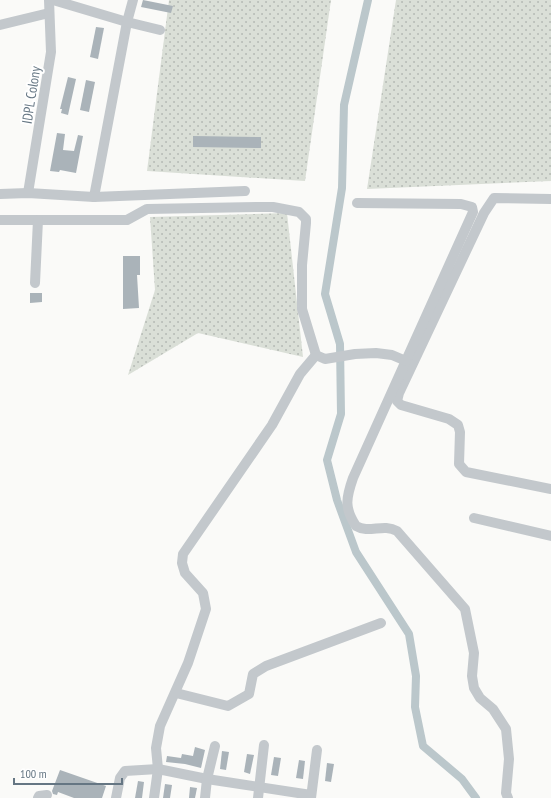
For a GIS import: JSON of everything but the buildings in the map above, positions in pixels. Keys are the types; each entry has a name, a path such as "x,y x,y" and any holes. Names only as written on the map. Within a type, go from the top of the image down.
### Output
{"street":[{"name":"IDPL Colony","path":"28,193 51,52 49,0"},
{"path":"53,0 127,22 160,30"},
{"path":"94,197 127,22 133,0"},
{"path":"0,25 49,13"},
{"path":"0,194 28,193 94,197 245,191"},
{"path":"551,199 494,198 484,213 402,385 397,401 401,405 449,419 458,425 460,432 459,464 466,472 551,490"},
{"path":"358,203 461,204 472,207 473,212 353,478 346,498 354,522 359,528 365,530 389,528 396,531 465,609 474,653 472,676 474,688 480,698 493,709 506,729 509,759 506,793 508,798"},
{"path":"0,220 127,220 148,209 174,207 272,207 299,212 306,220 302,265 302,309 316,355 324,360 355,354 384,353 406,361"},
{"path":"35,283 38,220"},
{"path":"154,798 158,769 156,748 160,726 176,693 188,663 206,609 203,593 185,573 182,563 183,554 268,430 300,374 316,355"},
{"path":"474,518 551,536"},
{"path":"176,693 228,706 249,694 253,674 266,666 381,623"},
{"path":"258,798 264,745"},
{"path":"205,798 207,779 215,746"},
{"path":"116,798 120,778 125,771 158,769 207,779 311,796 318,750"}],"shaded area":[{"path":"169,0 331,0 305,181 147,171"},
{"path":"396,0 551,0 551,181 367,189"},
{"path":"287,213 303,357 198,333 128,375 155,290 150,217"}],"waterway":[{"path":"368,0 344,105 342,188 325,294 340,344 341,414 327,460 337,500 356,552 409,634 416,676 415,707 423,746 462,779 476,798"}]}
